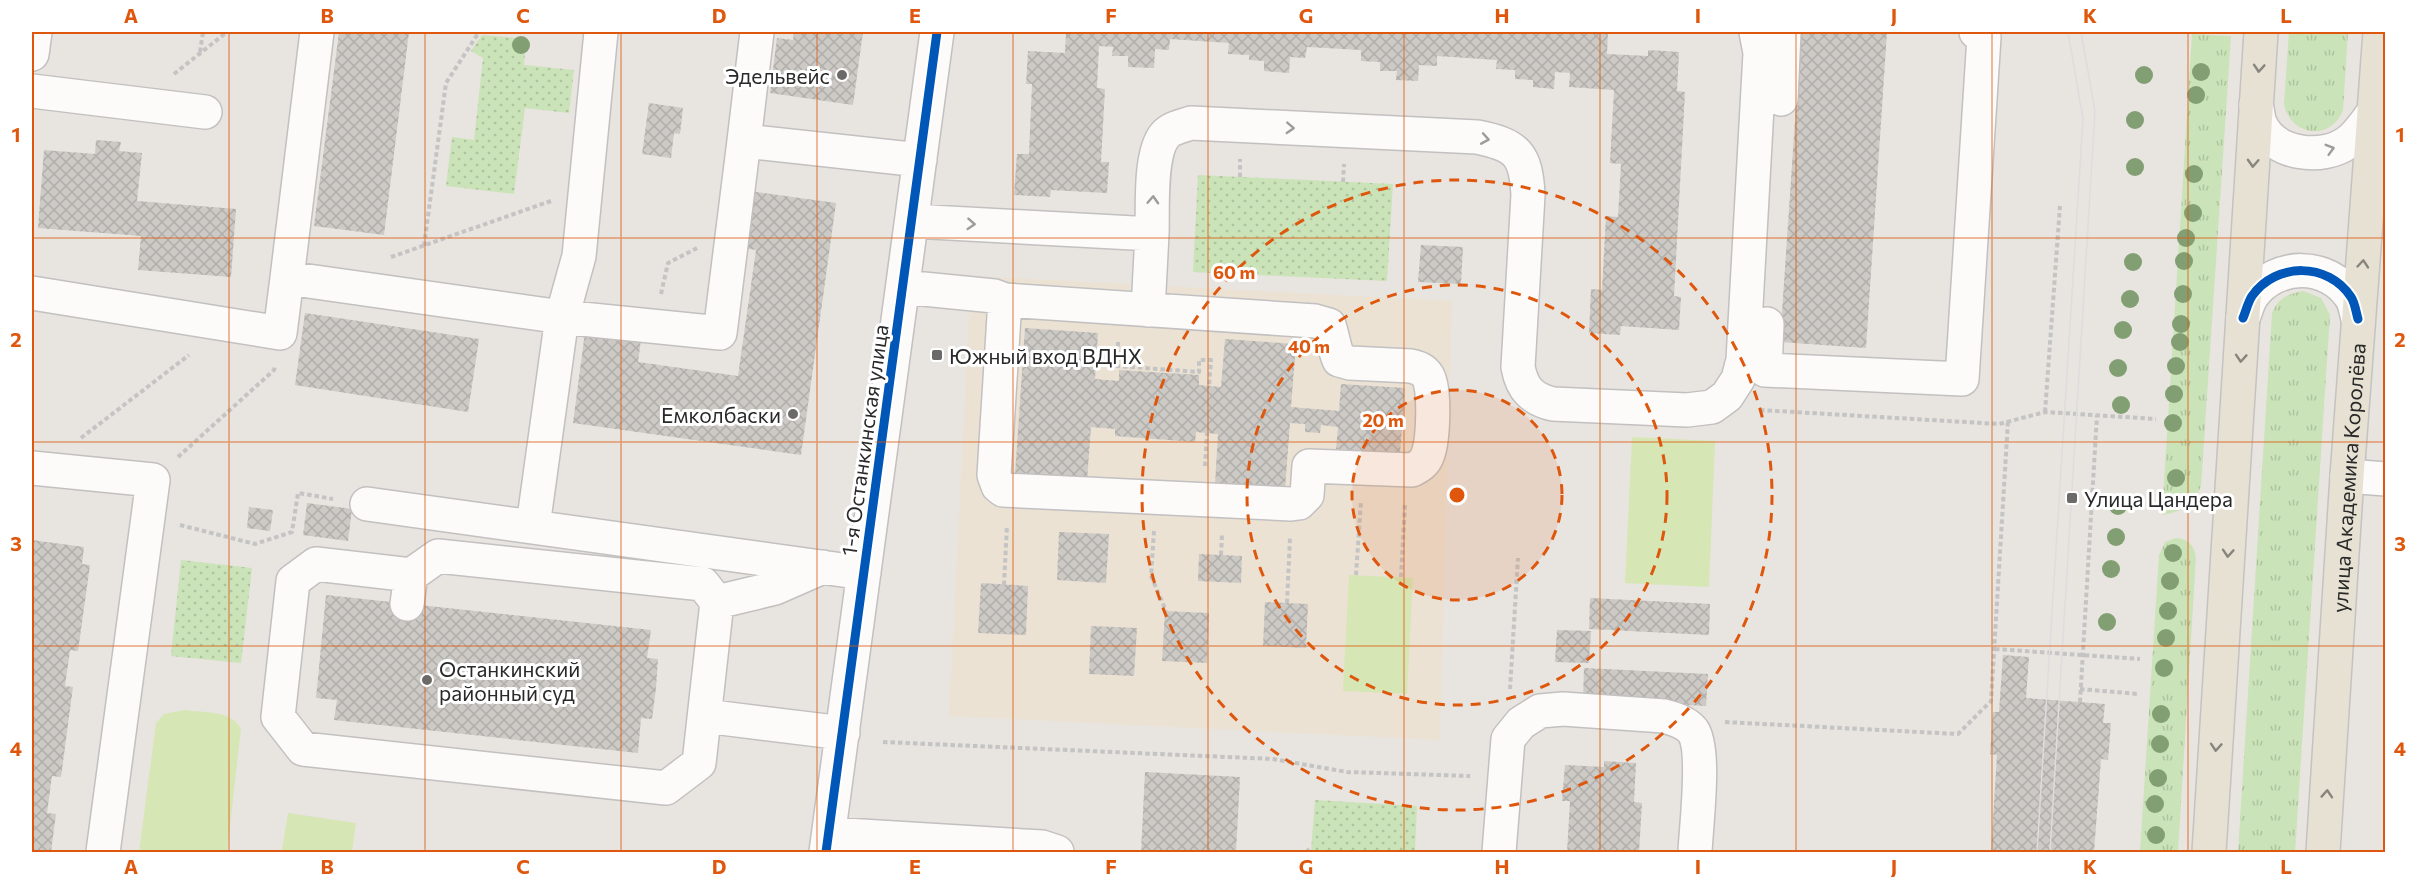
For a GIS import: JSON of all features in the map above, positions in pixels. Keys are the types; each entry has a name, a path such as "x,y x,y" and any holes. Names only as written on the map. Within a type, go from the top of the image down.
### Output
{"main road":[{"path":"2209,852 2261,32"},
{"name":"улица Академика Королёва","path":"2323,852 2358,319 2381,49"}],"street":[{"path":"32,54 35,32"},
{"path":"32,293 280,333 317,32"},
{"path":"533,526 562,317 579,256 601,32"},
{"path":"287,278 562,317 720,333 757,32"},
{"name":"1-я Останкинская улица","path":"827,843 937,32"},
{"path":"1148,310 1158,147 1166,134 1177,127 1191,123 1477,137 1502,142 1518,155 1527,171 1528,195 1518,368 1520,381 1529,394 1539,401 1553,404 1687,410 1712,407 1727,396 1738,379 1743,360 1760,53 1756,32"},
{"path":"1785,32 1765,370 1962,379 1984,37 1976,32"},
{"path":"32,91 205,112"},
{"path":"2256,105 2260,124 2273,140 2292,150 2311,153 2332,151 2349,142 2375,110"},
{"path":"744,141 920,160"},
{"path":"912,221 1152,234"},
{"path":"2243,318 2251,297 2265,281 2286,272 2306,270 2324,273 2341,284 2353,299 2358,319"},
{"path":"903,287 994,296 1005,300 1315,321 1329,325 1339,360 1350,363 1411,366 1421,369 1431,381 1433,390 1431,442 1428,455 1422,465 1407,470 1309,466 1307,495 1299,503 1292,504 1008,490 998,486 994,475 1005,300"},
{"path":"36,468 153,480 103,852"},
{"path":"2347,476 2385,479"},
{"path":"367,504 864,573"},
{"path":"438,556 703,584 717,602 699,763 666,788 303,749 278,717 292,581 316,564 409,590 438,556"},
{"path":"717,602 775,588 823,567"},
{"path":"1499,852 1508,739 1521,723 1540,711 1563,709 1664,716 1680,721 1691,729 1698,741 1699,758 1695,852"},
{"path":"705,716 843,733"},
{"path":"827,843 1042,847 1057,852"}],"path":[{"path":"202,32 200,52 227,32"},
{"path":"424,246 446,83 479,32"},
{"path":"381,261 586,189"},
{"path":"2045,412 2060,206"},
{"path":"654,326 668,263 732,230"},
{"path":"36,468 228,325"},
{"path":"153,480 274,370 280,333"},
{"path":"1134,367 1199,372 1199,360 1211,360 1209,386"},
{"path":"1712,407 1999,424 2045,412 2156,419"},
{"path":"2080,702 2097,415"},
{"path":"1691,729 1710,721 1958,734 1991,701 2008,421"},
{"path":"1206,446 1207,433"},
{"path":"1356,575 1362,469"},
{"path":"1401,577 1407,470"},
{"path":"1004,585 1008,490"},
{"path":"148,517 255,544 292,532 298,494 367,504"},
{"path":"1155,498 1151,576 1166,611"},
{"path":"1287,603 1292,504"},
{"path":"1508,739 1518,558"},
{"path":"1995,649 2140,659"},
{"path":"2080,689 2138,694"},
{"path":"883,742 1273,759 1347,772 1504,777"},
{"path":"1306,852 1311,848"}],"shaded area":[{"path":"971,276 1452,301 1440,740 949,716"}],"green space":[{"path":"2289,32 2348,32 2343,110 2330,127 2321,131 2311,131 2294,123 2284,104"},
{"path":"2192,34 2231,36 2201,486 2191,503 2176,512 2162,515"},
{"path":"482,35 517,38 515,49 525,51 524,65 574,70 569,113 525,108 514,194 446,186 452,137 474,140 483,58 471,51"},
{"path":"1198,175 1393,184 1387,281 1193,272"},
{"path":"2303,291 2321,298 2330,315 2295,852 2238,852 2272,313 2284,298"},
{"path":"1632,437 1715,441 1709,587 1625,583"},
{"path":"2176,538 2190,543 2196,557 2178,852 2140,852 2159,555 2165,542"},
{"path":"181,560 252,568 241,663 171,656"},
{"path":"1349,575 1413,578 1407,694 1343,691"},
{"path":"185,710 224,715 231,718 241,729 227,852 139,852 156,723 164,714"},
{"path":"1315,800 1417,806 1415,852 1311,852"},
{"path":"288,813 356,823 352,852 282,850"}],"building":[{"path":"339,32 409,32 384,235 314,226"},
{"path":"794,32 863,32 853,105 770,93 777,38 793,40"},
{"path":"1066,32 1608,32 1607,54 1648,56 1648,50 1679,52 1677,91 1685,92 1674,296 1681,297 1679,330 1621,326 1620,335 1589,333 1591,289 1602,290 1606,216 1618,217 1621,164 1610,163 1614,90 1569,87 1570,73 1555,72 1554,89 1533,87 1533,80 1515,79 1515,70 1496,69 1497,60 1437,56 1437,66 1419,65 1418,81 1396,80 1397,71 1380,71 1380,62 1361,61 1361,50 1307,47 1305,58 1290,57 1289,73 1264,71 1264,61 1249,60 1249,55 1228,54 1229,43 1170,39 1169,50 1155,49 1154,68 1128,67 1128,56 1112,56 1113,47 1099,46 1097,88 1105,89 1101,162 1109,162 1107,193 1051,190 1050,197 1014,195 1017,154 1029,154 1032,84 1026,84 1028,51 1065,53"},
{"path":"1801,32 1887,32 1866,348 1780,342"},
{"path":"649,103 683,108 680,134 674,133 671,158 642,154"},
{"path":"96,140 121,142 119,151 142,153 137,201 236,209 231,277 138,270 141,236 38,228 44,150 95,154"},
{"path":"749,191 836,203 801,455 573,423 585,332 641,340 638,362 738,376 756,250 742,248"},
{"path":"1421,245 1463,247 1461,284 1418,282"},
{"path":"305,313 479,339 468,412 295,385"},
{"path":"1025,328 1098,333 1095,379 1119,381 1119,370 1199,375 1199,385 1221,387 1225,339 1296,344 1291,407 1339,411 1341,384 1405,388 1400,454 1336,449 1338,427 1321,425 1320,433 1305,432 1305,424 1290,423 1285,489 1215,484 1218,434 1196,432 1195,442 1115,436 1115,429 1091,427 1087,480 1015,475"},
{"path":"307,503 352,509 348,541 303,535"},
{"path":"249,507 273,510 270,531 247,528"},
{"path":"1059,532 1109,534 1106,583 1057,580"},
{"path":"32,540 84,547 82,564 90,565 78,651 70,650 65,686 73,687 61,777 52,776 47,813 56,814 51,852 32,852"},
{"path":"1199,554 1242,556 1241,583 1198,581"},
{"path":"981,583 1028,586 1026,635 978,633"},
{"path":"326,595 651,630 647,658 658,659 656,688 652,719 641,718 638,753 334,720 337,700 316,698"},
{"path":"1590,598 1710,604 1709,635 1589,629"},
{"path":"1265,602 1308,604 1306,648 1263,646"},
{"path":"1165,611 1209,613 1207,663 1162,661"},
{"path":"1091,626 1137,628 1134,676 1089,674"},
{"path":"1557,630 1591,631 1589,663 1555,662"},
{"path":"2003,655 2029,657 2026,698 2105,704 2103,723 2111,723 2108,760 2101,759 2094,852 1991,852 1997,755 1990,754 1993,712 1999,712"},
{"path":"1584,668 1708,674 1706,706 1583,700"},
{"path":"1604,761 1636,763 1634,802 1642,803 1639,852 1567,852 1570,801 1562,801 1565,765 1604,767"},
{"path":"1145,772 1240,777 1236,852 1141,852"}],"tram line":[{"path":"2037,852 2083,119 2068,32"},
{"path":"2050,852 2095,111 2081,32"}],"cycle path":[{"path":"826,852 937,32"},
{"path":"2243,318 2252,296 2262,285 2288,272 2302,271 2316,272 2329,277 2341,286 2352,299 2358,319"}],"place":[{"name":"Эдельвейс","path":"842,75"},
{"name":"Южный вход ВДНХ","path":"937,355"},
{"name":"Емколбаски","path":"793,414"},
{"name":"Улица Цандера","path":"2072,498"},
{"name":"Останкинский районный суд","path":"427,680"}]}
